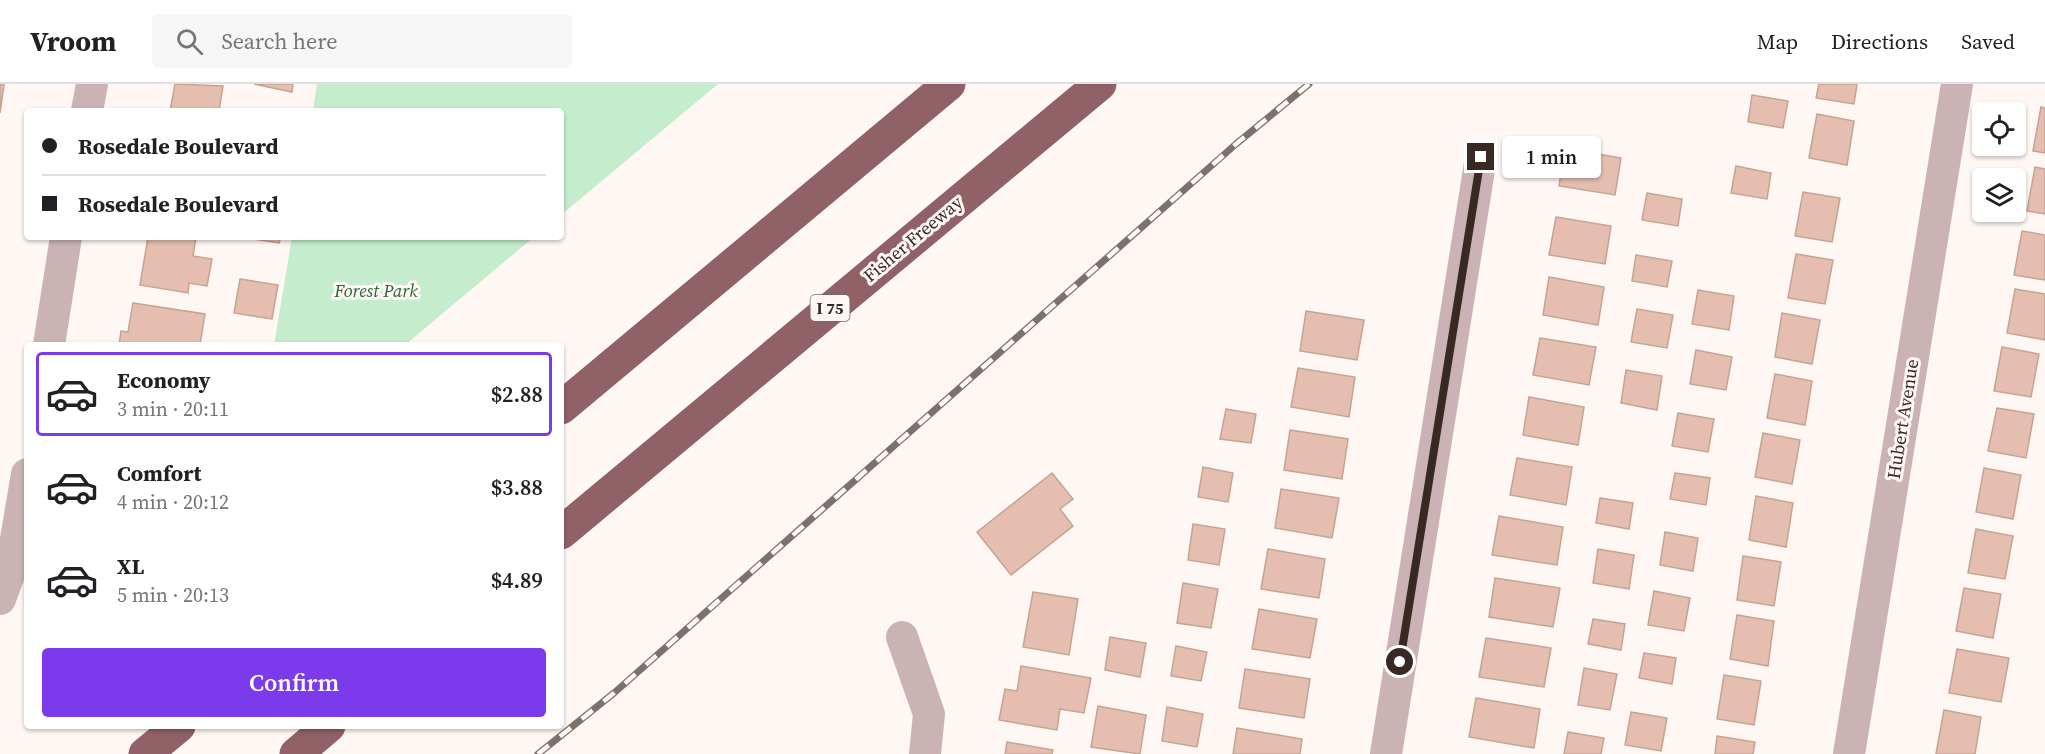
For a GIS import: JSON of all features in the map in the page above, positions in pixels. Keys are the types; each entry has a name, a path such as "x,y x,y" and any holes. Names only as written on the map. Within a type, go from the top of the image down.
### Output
{"highway":[{"path":"564,405 949,84"},
{"name":"Fisher Freeway","path":"564,531 1100,84"},
{"path":"145,754 175,729"},
{"path":"296,754 325,729"}],"street":[{"path":"88,108 92,84"},
{"name":"Hubert Avenue","path":"1849,754 1957,84"},
{"path":"1386,754 1481,157"},
{"path":"48,342 66,240"},
{"path":"0,599 11,569 24,492"},
{"path":"902,637 929,714 925,754"}],"green space":[{"path":"317,84 718,84 564,212 564,108 313,108"},
{"name":"Forest Park","path":"292,240 530,240 409,342 274,342"}],"building":[{"path":"0,84 4,85 0,113"},
{"path":"175,84 223,86 219,108 171,108"},
{"path":"254,84 293,84 292,92"},
{"path":"1819,84 1857,84 1854,104 1816,98"},
{"path":"1752,95 1788,101 1783,128 1748,122"},
{"path":"2041,107 2045,108 2045,153 2033,151"},
{"path":"1817,114 1854,121 1847,165 1809,158"},
{"path":"1565,148 1621,158 1615,195 1559,186"},
{"path":"1736,166 1771,173 1767,199 1731,193"},
{"path":"2035,167 2045,169 2045,214 2027,211"},
{"path":"1803,192 1840,198 1832,242 1795,236"},
{"path":"1647,193 1682,199 1678,226 1642,220"},
{"path":"1556,217 1611,226 1605,264 1549,255"},
{"path":"2022,231 2045,235 2045,280 2014,275"},
{"path":"148,240 196,240 193,256 212,259 207,286 189,283 188,293 140,285"},
{"path":"260,240 280,240 279,243"},
{"path":"1796,254 1833,260 1825,304 1788,298"},
{"path":"1636,255 1672,261 1667,287 1632,281"},
{"path":"1549,277 1604,287 1598,325 1543,315"},
{"path":"240,279 278,285 272,319 234,313"},
{"path":"2015,289 2045,294 2045,340 2007,333"},
{"path":"1698,290 1734,296 1729,330 1692,324"},
{"path":"133,303 205,314 200,342 119,342 121,331 128,332"},
{"path":"1637,309 1673,315 1667,348 1631,342"},
{"path":"1306,311 1364,320 1357,360 1300,351"},
{"path":"1782,313 1820,320 1812,364 1775,357"},
{"path":"1540,338 1596,347 1589,385 1533,375"},
{"path":"2002,347 2039,354 2031,397 1994,391"},
{"path":"1696,350 1732,357 1726,390 1690,384"},
{"path":"1298,368 1355,377 1349,417 1291,407"},
{"path":"1626,370 1662,376 1657,410 1621,403"},
{"path":"1775,374 1812,381 1805,425 1767,418"},
{"path":"1529,397 1584,407 1578,445 1523,435"},
{"path":"1997,408 2034,414 2026,458 1988,451"},
{"path":"1226,409 1256,414 1251,443 1220,439"},
{"path":"1678,413 1714,419 1708,452 1672,446"},
{"path":"1290,430 1348,439 1342,479 1284,470"},
{"path":"1763,433 1800,440 1792,484 1755,477"},
{"path":"1517,458 1572,467 1566,505 1510,495"},
{"path":"1203,467 1233,473 1228,502 1198,497"},
{"path":"1984,468 2021,475 2013,519 1976,512"},
{"path":"1052,473 1073,499 1060,509 1073,526 1011,575 977,532"},
{"path":"1675,473 1710,478 1706,505 1670,499"},
{"path":"1281,489 1339,498 1332,538 1275,528"},
{"path":"1756,496 1793,503 1786,547 1749,540"},
{"path":"1600,498 1633,503 1629,529 1596,523"},
{"path":"1499,516 1563,527 1557,565 1492,555"},
{"path":"1193,524 1225,529 1219,565 1188,560"},
{"path":"1976,529 2013,536 2005,579 1968,573"},
{"path":"1665,532 1698,538 1693,571 1660,565"},
{"path":"1268,549 1325,559 1319,598 1261,589"},
{"path":"1598,549 1634,555 1629,589 1593,583"},
{"path":"1743,556 1781,562 1774,606 1737,600"},
{"path":"1495,578 1560,588 1553,627 1489,617"},
{"path":"1183,583 1218,589 1211,628 1177,623"},
{"path":"1964,588 2001,594 1993,638 1956,631"},
{"path":"1654,591 1690,598 1684,631 1648,625"},
{"path":"1033,592 1078,599 1069,655 1023,647"},
{"path":"1259,609 1317,619 1310,658 1252,649"},
{"path":"1737,615 1774,621 1768,666 1730,659"},
{"path":"1593,619 1625,624 1621,650 1588,644"},
{"path":"1110,637 1146,643 1140,677 1105,670"},
{"path":"1486,638 1551,648 1544,687 1479,677"},
{"path":"1176,646 1207,652 1201,681 1171,676"},
{"path":"1957,649 2009,658 2001,702 1949,693"},
{"path":"1644,653 1676,658 1672,684 1639,678"},
{"path":"1021,666 1091,678 1084,713 1060,709 1057,730 999,720 1005,689 1017,691"},
{"path":"1584,668 1617,674 1610,710 1578,705"},
{"path":"1245,669 1310,679 1304,718 1239,708"},
{"path":"1724,675 1761,681 1754,725 1717,719"},
{"path":"1476,698 1540,709 1534,748 1469,737"},
{"path":"1098,706 1146,715 1140,754 1091,747"},
{"path":"1167,707 1203,714 1197,747 1162,741"},
{"path":"1944,710 1981,717 1975,754 1936,754"},
{"path":"1631,712 1667,718 1661,751 1625,745"},
{"path":"1237,728 1302,739 1300,754 1233,754"},
{"path":"1568,732 1604,738 1601,754 1564,754"},
{"path":"1717,736 1755,742 1753,754 1715,754"},
{"path":"1007,742 1053,750 1052,754 1005,754"}],"railway":[{"path":"538,754 614,693 1236,144 1309,84"}],"route":[{"path":"1400,662 1481,157"}]}
